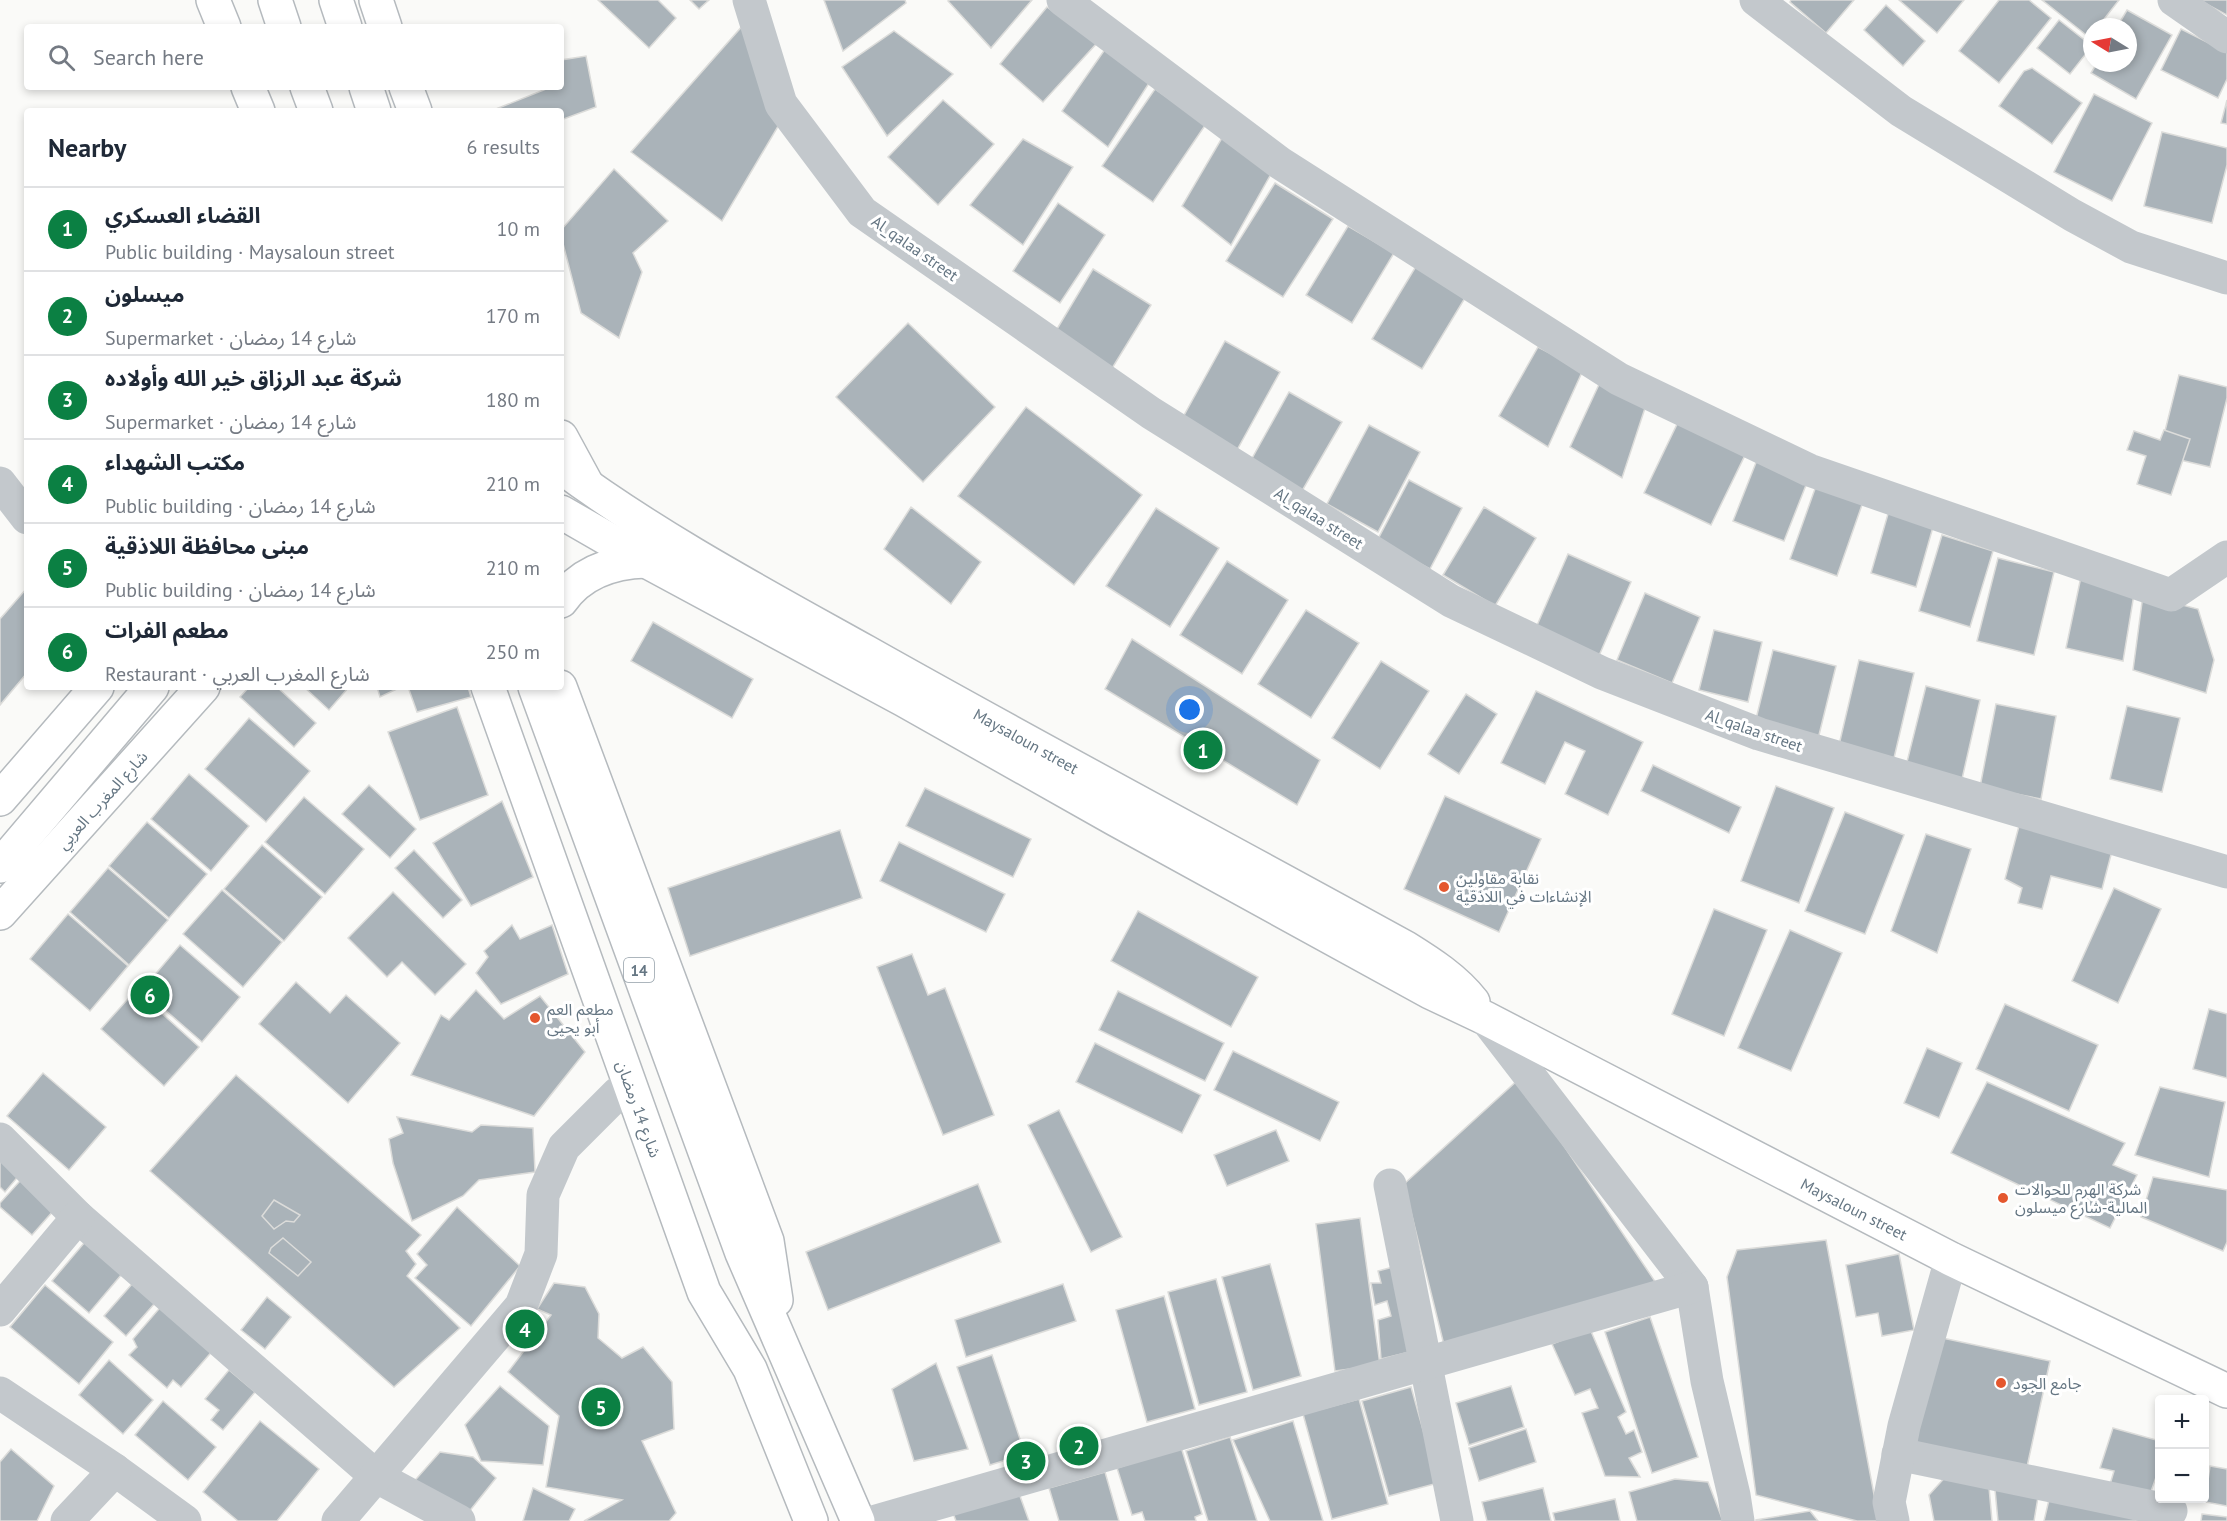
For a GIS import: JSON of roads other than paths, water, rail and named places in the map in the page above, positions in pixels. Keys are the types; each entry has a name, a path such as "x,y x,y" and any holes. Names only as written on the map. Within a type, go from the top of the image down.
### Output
{"main road":[{"path":"213,0 223,24"},
{"path":"231,0 239,24"},
{"path":"275,0 283,24"},
{"path":"336,0 344,24"},
{"path":"376,0 384,24"},
{"path":"249,90 257,108"},
{"path":"264,90 272,108"},
{"path":"308,90 315,108"},
{"path":"367,90 373,108"},
{"path":"407,90 414,108"},
{"path":"564,443 588,488"},
{"name":"Maysaloun street","path":"564,469 588,488 656,532 849,643 1406,948 1433,965 1465,992 1485,1018"},
{"name":"Maysaloun street","path":"564,514 1430,992 1485,1018 1951,1259 2227,1391"},
{"path":"564,598 578,582 593,572 628,561 646,561"},
{"path":"0,799 94,690"},
{"path":"0,866 149,690"},
{"name":"شارع المغرب العربي","path":"0,913 200,690"},
{"path":"476,690 618,1093 679,1279 750,1369"},
{"name":"شارع 14 رمضان","path":"489,690 704,1292 750,1369 811,1521"},
{"name":"14","path":"535,690 742,1253 784,1346"},
{"path":"561,690 767,1241 784,1346 858,1521"}],"street":[{"name":"Al_qalaa street","path":"749,0 781,104 862,212 1161,419 1451,601 1602,673 1758,734 2227,872"},
{"path":"1063,0 1280,163 1619,379 1809,470 2171,595 2227,558"},
{"path":"1756,0 1901,111 2072,215 2131,246 2227,278"},
{"path":"2174,0 2227,37"},
{"path":"0,483 24,514"},
{"path":"1485,1018 1692,1287 1707,1381 1738,1521"},
{"path":"338,1521 521,1306 541,1254 543,1195 564,1147 618,1093"},
{"path":"0,1139 78,1217 377,1477 459,1521"},
{"path":"1390,1185 1457,1521"},
{"path":"0,1310 78,1217"},
{"path":"1893,1521 1889,1502 1898,1454 1951,1259"},
{"path":"876,1521 1692,1287"},
{"path":"0,1393 115,1470 185,1521"},
{"path":"1898,1454 2171,1511"},
{"path":"67,1521 115,1470"}],"place":[{"name":"القضاء العسكري","path":"1203,750"},
{"name":"نقابة مقاولين الإنشاءات في اللاذقية","path":"1444,887"},
{"name":"مطعم الفرات","path":"150,995"},
{"name":"مطعم العم أبو يحيى","path":"535,1018"},
{"name":"شركة الهرم للحوالات المالية-شارع ميسلون","path":"2003,1198"},
{"name":"مكتب الشهداء","path":"525,1329"},
{"name":"جامع الجود","path":"2001,1383"},
{"name":"مبنى محافظة اللاذقية","path":"601,1407"},
{"name":"ميسلون","path":"1079,1446"},
{"name":"شركة عبد الرزاق خير الله وأولاده","path":"1026,1461"}]}
